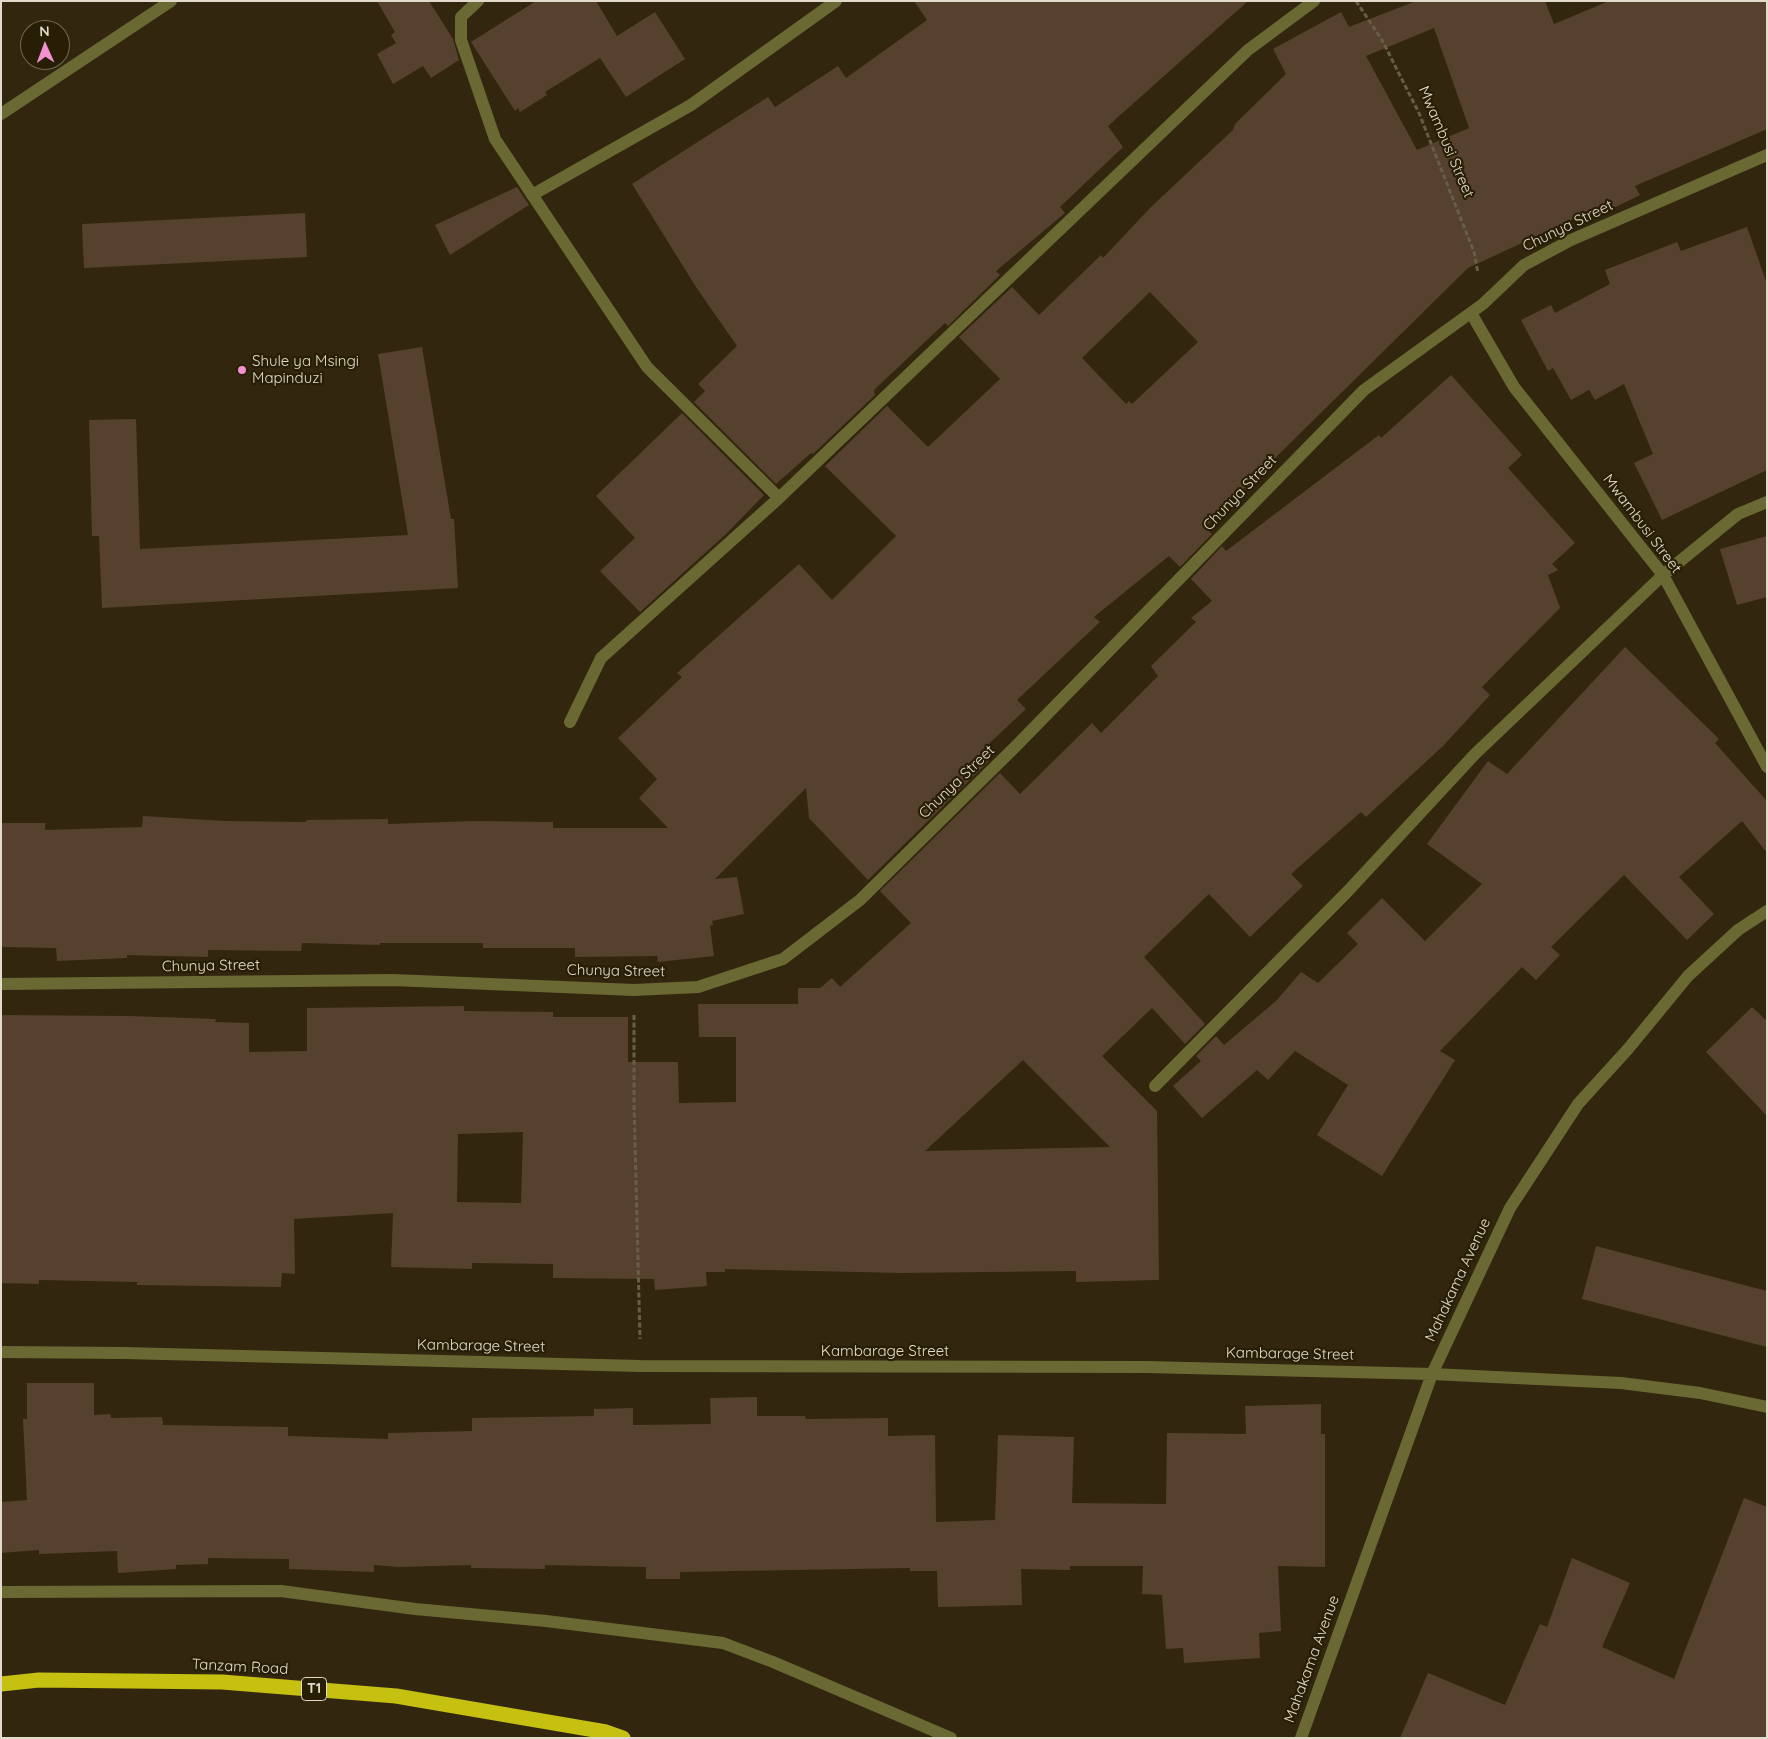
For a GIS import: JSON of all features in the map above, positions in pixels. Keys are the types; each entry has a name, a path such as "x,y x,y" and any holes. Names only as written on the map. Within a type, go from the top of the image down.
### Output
{"highway":[{"name":"Tanzam Road","path":"1,1684 40,1680 222,1682 386,1695 596,1731 623,1738"}],"street":[{"path":"1,114 171,1"},
{"path":"478,1 461,17 461,40 495,139 647,367 779,498"},
{"path":"532,195 692,105 836,1"},
{"path":"570,722 601,658 779,498 1248,50 1314,1"},
{"name":"Chunya Street","path":"1,984 393,980 634,990 698,987 783,959 860,900 1016,746 1364,390 1483,304 1524,265 1571,240 1767,155"},
{"name":"Mwambusi Street","path":"1471,313 1514,387 1663,575 1767,767"},
{"path":"1155,1086 1348,891 1475,754 1663,575 1738,514 1767,502"},
{"name":"Mahakama Avenue","path":"1301,1738 1432,1374 1510,1208 1578,1104 1628,1049 1688,976 1738,930 1767,911"},
{"name":"Kambarage Street","path":"1,1352 124,1353 640,1366 1147,1367 1432,1374 1621,1383 1700,1393 1767,1407"},
{"path":"1,1592 281,1591 415,1609 546,1620 723,1643 773,1662 951,1738"}],"path":[{"name":"Mwambusi Street","path":"1356,1 1382,40 1431,141 1474,252 1483,304"},
{"path":"634,990 634,1104 640,1366"}],"building":[{"path":"377,1 429,1 453,39 459,60 431,78 423,66 393,84 377,54 396,43 391,35 395,32"},
{"path":"536,1 596,1 617,36 655,12 685,59 626,97 600,58 545,92 547,95 520,112 518,108 515,111 471,42"},
{"path":"914,1 1248,1 1108,126 1123,147 1060,207 1065,213 996,271 1000,275 948,326 945,323 874,390 875,395 813,454 811,453 776,484 694,402 705,391 698,384 737,346 696,287 632,184 768,97 775,107 838,66 846,78 927,20"},
{"path":"1416,1 1545,1 1554,24 1609,1 1767,1 1767,129 1635,186 1640,195 1585,222 1582,215 1468,268 1205,527 1212,534 1180,567 1169,556 1094,617 1100,622 1017,700 1026,709 980,752 989,761 868,880 809,818 806,788 715,879 737,877 744,914 712,921 713,925 710,926 714,956 658,962 657,956 575,957 575,948 483,948 483,943 380,943 380,945 302,943 301,951 208,950 208,957 127,955 127,958 57,961 56,948 2,947 1,823 45,823 45,830 142,827 143,816 224,821 306,822 306,820 388,819 388,824 474,821 553,822 553,828 668,828 639,798 657,779 618,738 682,677 677,673 799,564 832,600 896,536 825,466 887,406 928,447 1000,379 959,337 1012,287 1039,315 1101,255 1103,258 1151,207 1233,130 1235,124 1286,74 1273,49 1341,12 1349,27","holes":["1434,28 1469,128 1417,150 1366,56","1150,292 1198,342 1132,404 1129,401 1126,404 1082,358"]},
{"path":"517,187 529,205 450,255 435,225"},
{"path":"305,213 307,257 84,268 82,224"},
{"path":"1747,227 1767,284 1767,470 1662,520 1634,463 1653,454 1624,384 1595,400 1589,390 1571,400 1553,368 1548,371 1521,320 1551,305 1555,313 1610,284 1605,270 1677,242 1681,251"},
{"path":"422,347 451,519 454,519 458,588 102,608 99,536 92,536 89,420 136,419 140,549 408,535 378,354"},
{"path":"1451,375 1522,455 1508,468 1575,543 1552,564 1558,570 1548,575 1560,608 1482,687 1490,695 1443,746 1366,817 1361,812 1291,874 1303,886 1250,937 1209,894 1144,957 1205,1024 1185,1044 1152,1008 1102,1056 1157,1111 1159,1280 1076,1282 1076,1271 901,1273 725,1269 725,1272 706,1272 707,1286 655,1290 654,1279 553,1278 553,1264 472,1263 472,1269 391,1267 393,1213 294,1219 295,1274 282,1273 281,1287 137,1285 137,1282 39,1280 39,1284 1,1283 1,1015 130,1016 216,1019 215,1022 249,1023 249,1052 307,1051 307,1008 464,1006 464,1011 553,1012 553,1017 628,1017 628,1062 678,1062 679,1103 736,1102 736,1037 699,1037 698,1004 798,1004 798,988 820,988 832,978 840,987 911,923 880,891 1000,773 1020,794 1092,723 1101,733 1158,676 1151,666 1196,622 1191,618 1212,601 1191,579 1222,546 1226,551 1379,435 1381,438","holes":["1023,1060 1110,1147 925,1151","523,1132 521,1203 457,1202 458,1134"]},
{"path":"682,413 764,495 726,534 640,612 600,571 635,538 596,496"},
{"path":"1767,536 1767,597 1737,605 1720,549"},
{"path":"1625,647 1719,739 1715,743 1767,801 1767,853 1742,821 1679,877 1714,914 1687,940 1624,875 1551,947 1560,955 1536,980 1522,967 1440,1051 1455,1060 1382,1176 1317,1135 1348,1085 1295,1051 1268,1080 1257,1070 1202,1118 1173,1086 1201,1061 1196,1056 1216,1036 1224,1045 1276,1001 1301,972 1318,983 1358,944 1347,933 1382,898 1425,941 1482,884 1427,844 1488,761 1507,774"},
{"path":"1752,1007 1767,1021 1767,1116 1706,1052"},
{"path":"1596,1246 1767,1291 1767,1347 1582,1299"},
{"path":"27,1383 94,1383 94,1415 110,1414 111,1418 162,1417 163,1425 288,1427 288,1436 388,1439 388,1433 472,1431 472,1418 594,1416 594,1409 633,1408 633,1425 711,1424 710,1398 757,1397 757,1416 805,1416 806,1419 888,1418 888,1436 935,1435 936,1522 995,1520 998,1435 1074,1437 1072,1503 1166,1504 1167,1433 1246,1434 1245,1406 1321,1404 1321,1434 1325,1434 1325,1567 1278,1566 1281,1631 1259,1633 1260,1658 1184,1663 1183,1648 1166,1649 1162,1595 1142,1594 1143,1566 1070,1566 1070,1570 1021,1569 1022,1605 938,1607 937,1571 910,1571 910,1568 680,1572 680,1579 646,1579 646,1567 545,1565 545,1569 471,1568 471,1565 398,1567 374,1565 374,1572 289,1569 289,1559 208,1558 208,1564 176,1565 176,1569 118,1573 117,1551 39,1554 39,1550 1,1553 1,1502 27,1500 23,1419 27,1419"},
{"path":"1744,1498 1767,1507 1767,1738 1400,1738 1428,1673 1505,1705 1540,1624 1547,1627 1572,1558 1630,1583 1602,1647 1674,1679"}],"place":[{"name":"Shule ya Msingi Mapinduzi","path":"242,370"}]}
